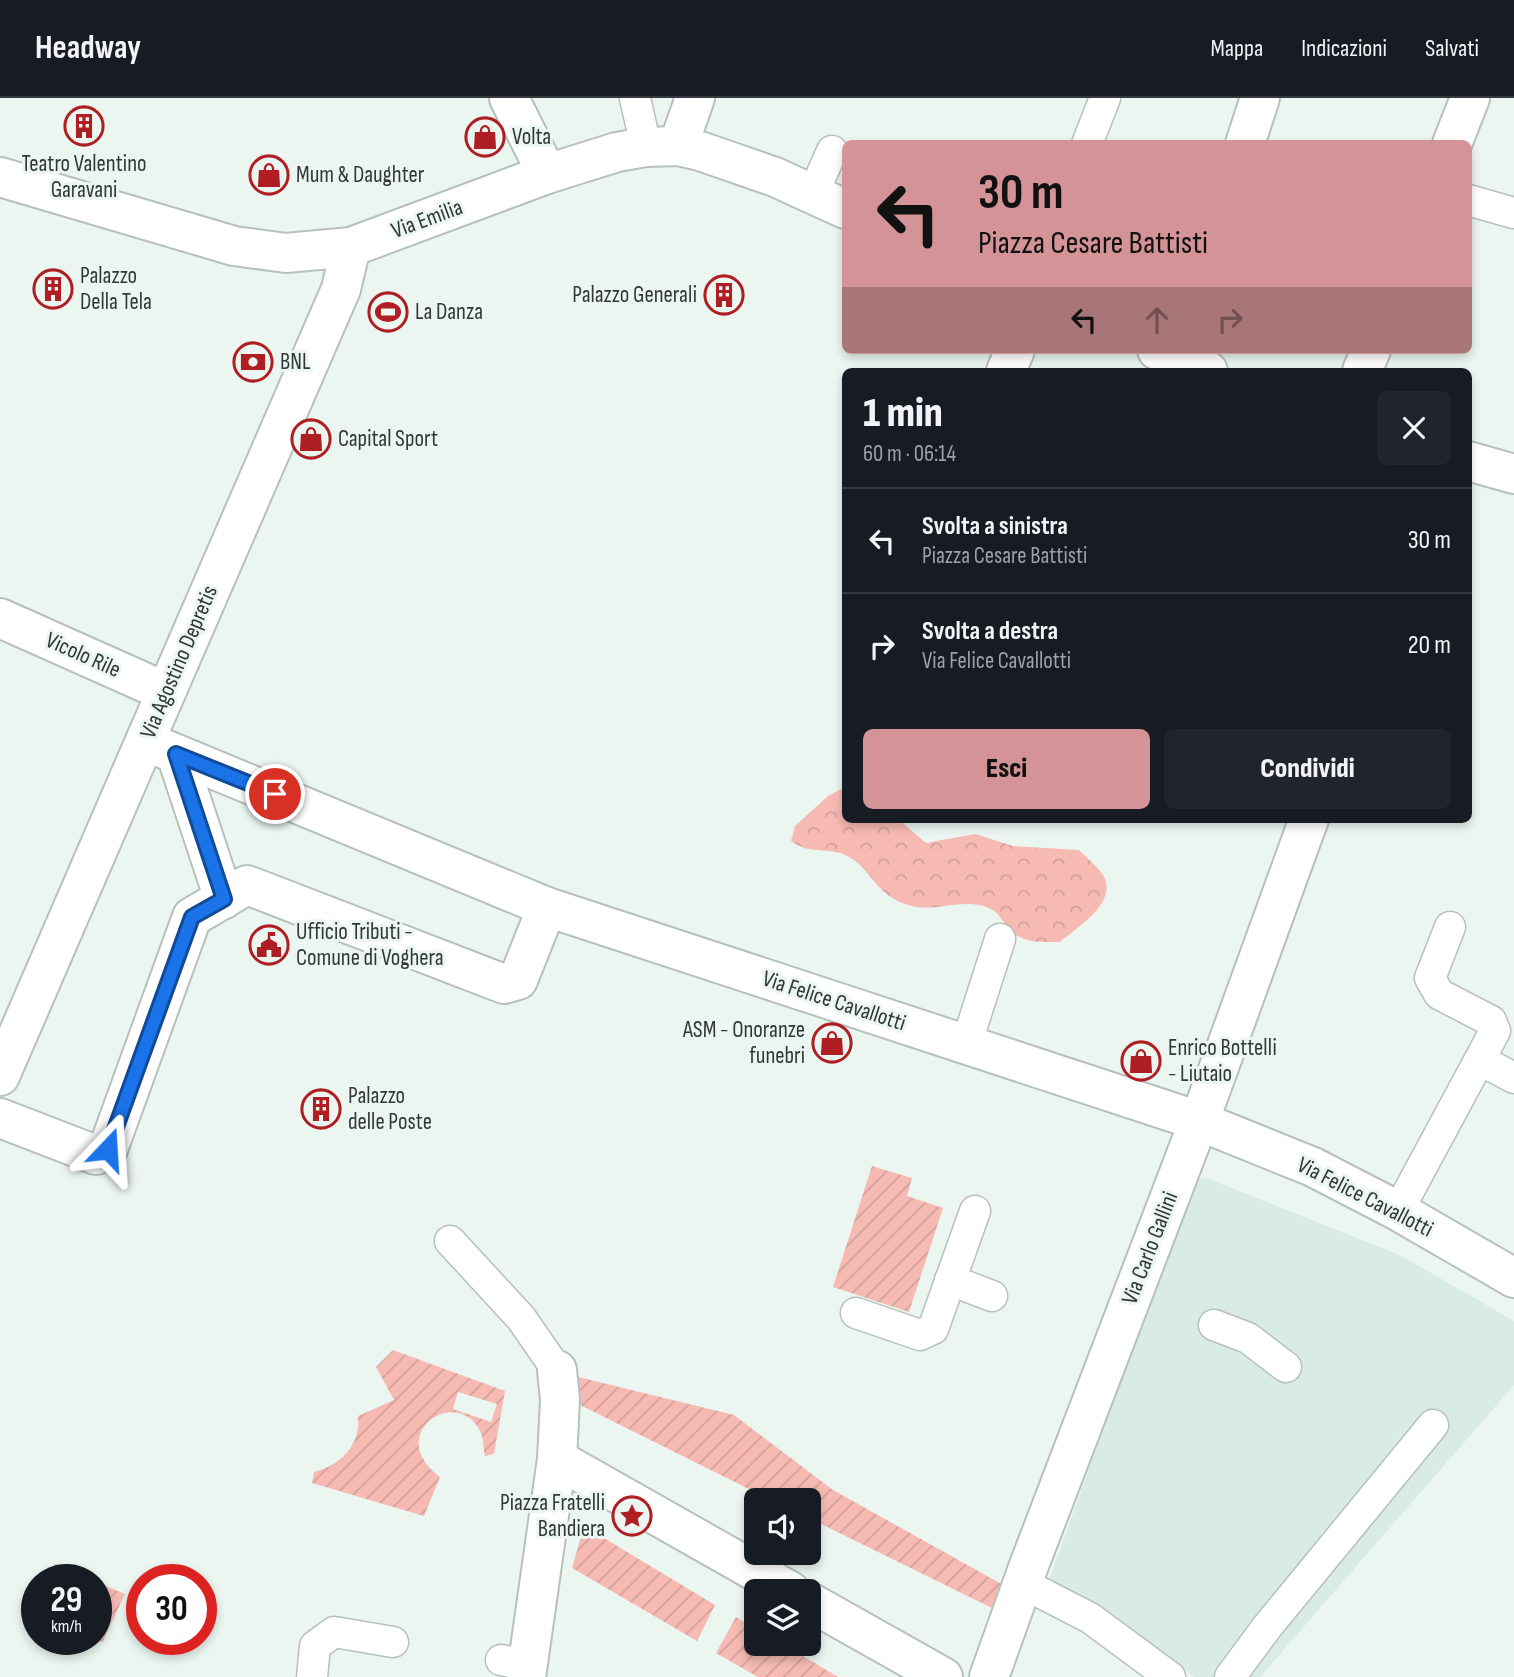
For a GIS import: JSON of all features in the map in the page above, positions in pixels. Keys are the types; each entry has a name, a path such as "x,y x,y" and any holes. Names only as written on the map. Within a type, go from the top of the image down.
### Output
{"street":[{"path":"509,98 547,174"},
{"path":"662,147 695,98"},
{"path":"1246,140 1260,98"},
{"path":"1454,140 1470,98"},
{"name":"Via Emilia","path":"0,177 234,246 286,253 351,247 547,174 617,152 662,147 700,151 829,201"},
{"name":"Via Agostino Depretis","path":"0,1076 161,747 166,692 341,289 351,247"},
{"path":"1472,462 1514,474"},
{"name":"Vicolo Rile","path":"0,618 166,692"},
{"path":"161,747 224,899"},
{"name":"Via Felice Cavallotti","path":"161,747 547,907 1199,1121 1313,1167 1398,1211 1514,1278"},
{"name":"Via Carlo Gallini","path":"989,1677 1106,1336 1144,1298 1199,1121 1308,823"},
{"path":"0,1118 96,1155 108,1149 192,917 247,885 504,984 518,980 547,907"},
{"path":"518,1667 557,1459 560,1400 557,1370"},
{"path":"557,1459 769,1579"},
{"path":"821,1608 943,1677"}],"lane":[{"path":"635,98 662,147"},
{"path":"1089,140 1105,98"},
{"path":"829,201 832,151"},
{"path":"1472,201 1514,213"},
{"path":"1398,1211 1495,1031 1492,1021 1439,994 1430,978 1450,927"},
{"path":"966,1045 1000,939"},
{"path":"1480,1060 1514,1078"},
{"path":"856,1313 920,1335 933,1329 975,1211"},
{"path":"450,1241 521,1318 557,1370"},
{"path":"950,1280 992,1296"},
{"path":"1214,1325 1248,1338 1286,1367"},
{"path":"1230,1677 1267,1627 1433,1425"},
{"path":"1022,1583 1090,1618 1170,1677"},
{"path":"312,1677 315,1646 334,1632 393,1642"}],"shaded area":[{"path":"1204,1177 1400,1255 1514,1321 1514,1385 1260,1677 1194,1677 1103,1609 1047,1586 1150,1297 1199,1180"}],"green space":[{"path":"842,789 842,823 903,823 926,843 975,834 1013,846 1079,850 1103,875 1107,889 1104,898 1084,923 1060,942 1024,939 1012,932 995,911 982,906 908,905 887,894 862,867 847,856 812,850 791,841 795,826 828,796"},
{"path":"872,1166 912,1178 907,1196 943,1208 909,1312 833,1287"},
{"path":"393,1350 505,1391 494,1454 485,1456 479,1429 468,1417 454,1412 441,1414 429,1421 421,1432 419,1446 425,1461 440,1477 424,1516 312,1483 314,1472 341,1459 353,1445 358,1416 394,1400 376,1367","holes":["458,1392 497,1404 491,1422 453,1409"]},
{"path":"570,1375 734,1415 833,1490 1005,1586 996,1610 821,1524 821,1488 747,1488 572,1401"},
{"path":"584,1526 715,1605 697,1641 572,1568"},
{"path":"112,1589 125,1594 112,1622"},
{"path":"736,1617 744,1622 744,1656 803,1656 838,1677 758,1677 716,1653"}],"place":[{"name":"Teatro Valentino Garavani","path":"84,126"},
{"name":"Volta","path":"485,137"},
{"name":"Mum & Daughter","path":"269,175"},
{"name":"Palazzo Della Tela","path":"53,289"},
{"name":"Palazzo Generali","path":"724,295"},
{"name":"La Danza","path":"388,312"},
{"name":"BNL","path":"253,362"},
{"name":"Capital Sport","path":"311,439"},
{"name":"Ufficio Tributi - Comune di Voghera","path":"269,945"},
{"name":"ASM - Onoranze funebri","path":"832,1043"},
{"name":"Enrico Bottelli - Liutaio","path":"1141,1061"},
{"name":"Palazzo delle Poste","path":"321,1109"},
{"name":"Piazza Fratelli Bandiera","path":"632,1516"}],"route":[{"path":"108,1149 192,917 224,899 176,754 275,794"}]}
